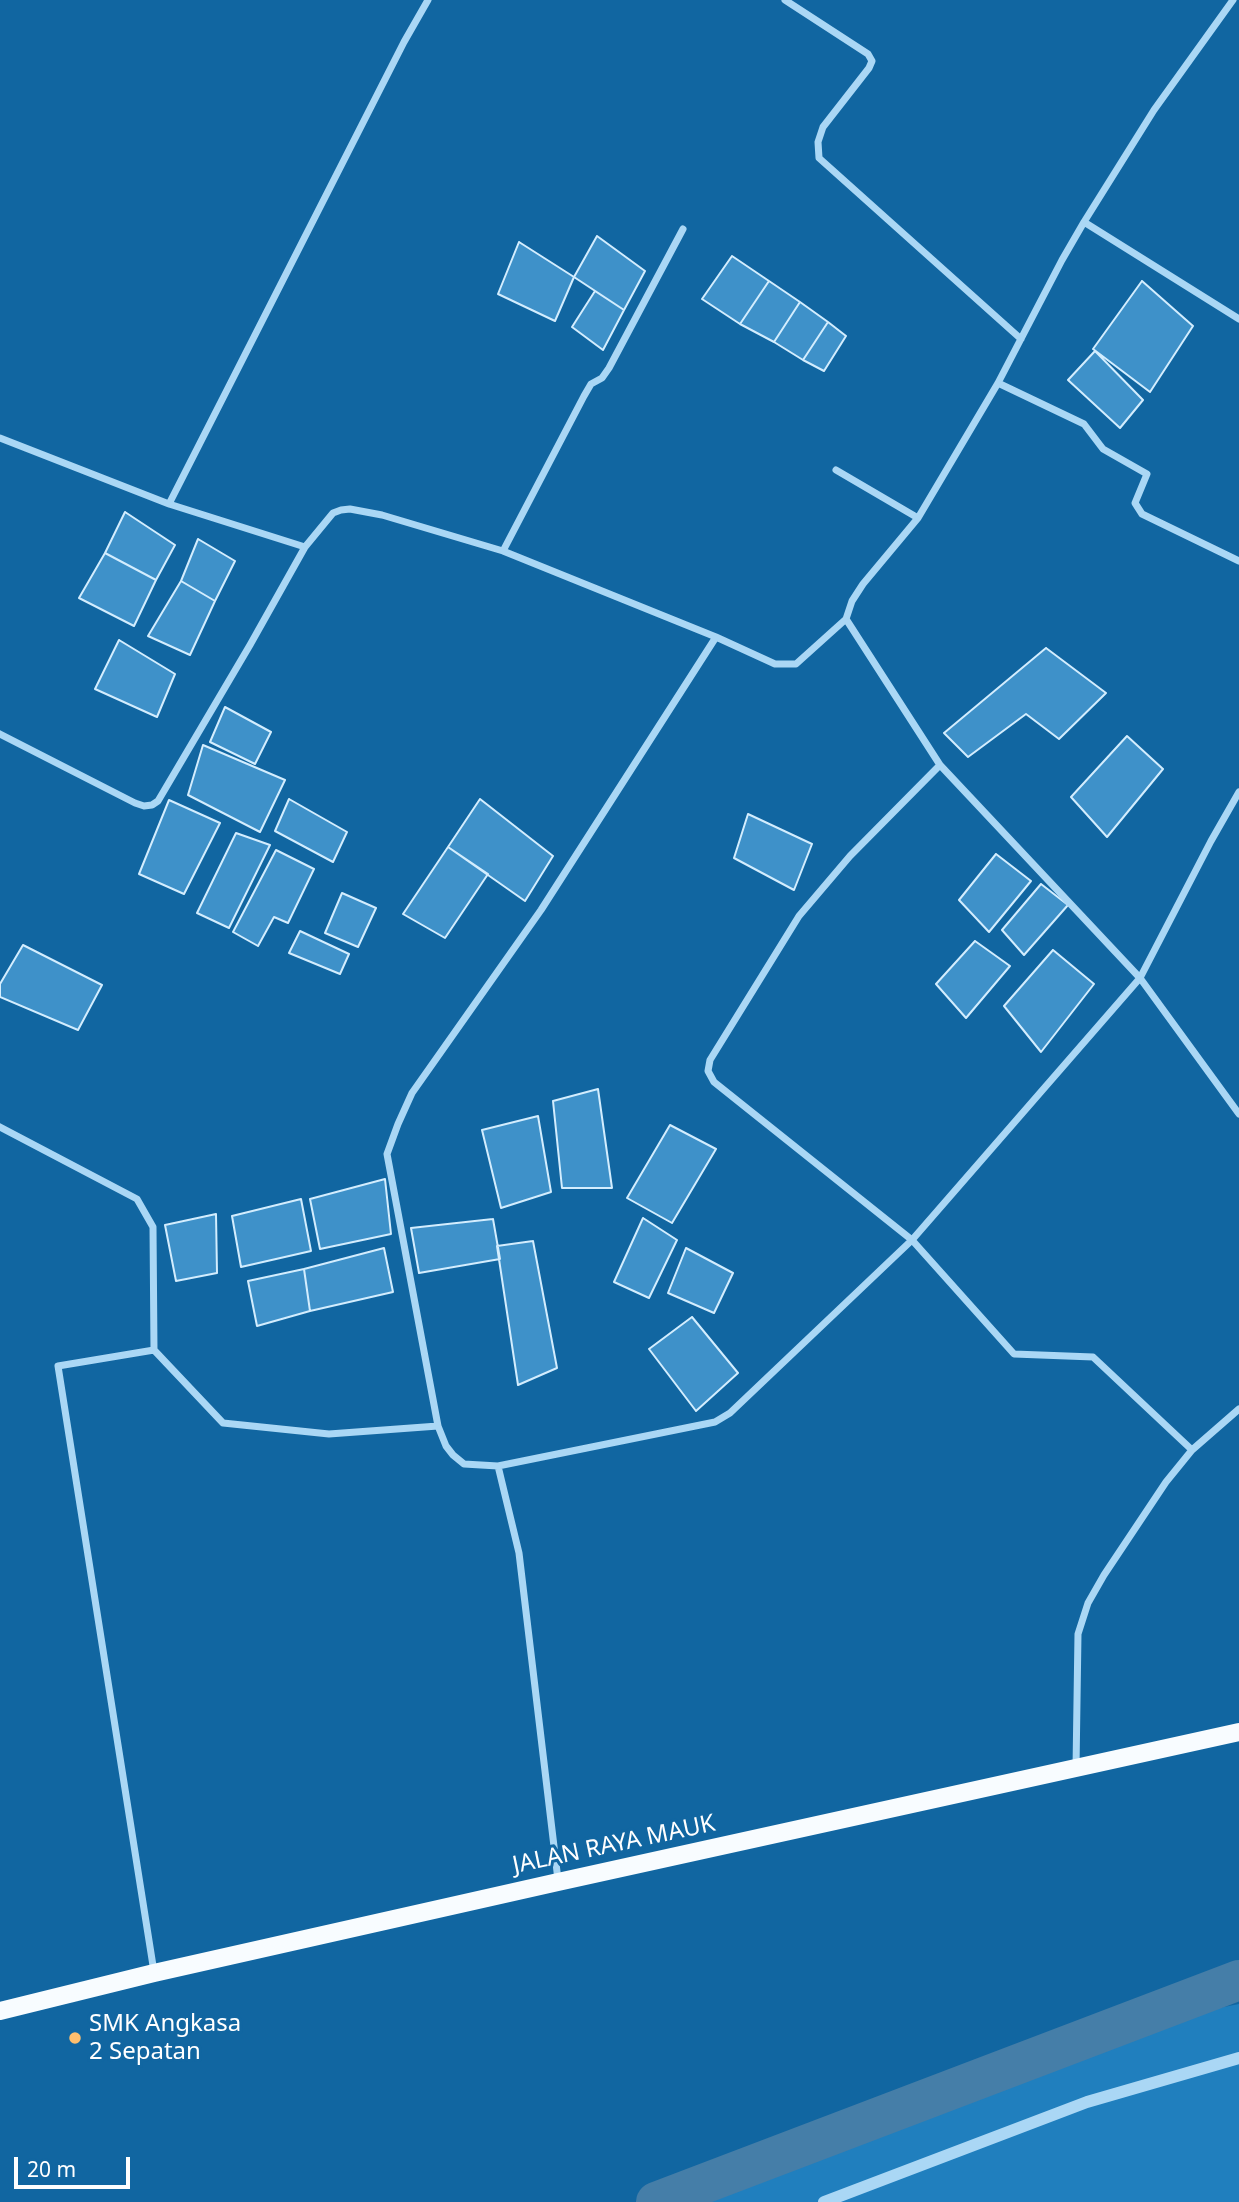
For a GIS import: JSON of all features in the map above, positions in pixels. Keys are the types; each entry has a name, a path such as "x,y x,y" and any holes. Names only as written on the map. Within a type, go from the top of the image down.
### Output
{"main road":[{"name":"JALAN RAYA MAUK","path":"0,2011 154,1973 558,1882 1239,1732"}],"street":[{"path":"169,504 397,55 428,0"},
{"path":"785,0 868,54 872,61 823,127 818,142 819,158 1021,339"},
{"path":"0,734 135,803 152,805 158,801 305,547 333,513 350,509 382,515 503,551 716,637 775,664 796,664 846,619 852,601 863,584 918,518 998,383 1084,222 1154,110 1233,0"},
{"path":"1084,222 1239,319"},
{"path":"503,551 584,396 591,384 602,378 609,368 683,229"},
{"path":"998,383 1084,424 1103,449 1147,474 1135,503 1142,514 1239,561"},
{"path":"0,438 169,504 305,547"},
{"path":"836,471 918,518"},
{"path":"846,619 940,765 1140,978 1239,1114"},
{"path":"716,637 541,910 412,1093 387,1154 438,1426 446,1446 464,1464 498,1466 715,1422 730,1413 912,1240 1140,978 1239,792"},
{"path":"940,765 850,856 799,916 710,1060 708,1071 713,1082 912,1240 1014,1354 1093,1357 1192,1450"},
{"path":"0,1127 137,1199 153,1227 154,1350 223,1423 329,1434 438,1426"},
{"path":"154,1350 58,1366 154,1973"},
{"path":"1076,1769 1078,1634 1088,1603 1104,1574 1166,1482 1192,1450 1239,1409"},
{"path":"498,1466 519,1553 558,1882"},
{"path":"824,2202 1087,2102 1239,2058"}],"shaded area":[{"path":"1239,2004 1239,2202 681,2202 1168,2018"}],"building":[{"path":"597,236 645,271 624,310 574,277"},
{"path":"519,242 574,277 555,321 498,294"},
{"path":"732,256 769,281 740,324 702,299"},
{"path":"769,281 800,302 774,342 740,324"},
{"path":"1142,281 1193,326 1150,392 1093,349"},
{"path":"595,291 624,310 603,350 572,327"},
{"path":"800,302 828,322 803,360 774,342"},
{"path":"828,322 846,336 824,371 803,360"},
{"path":"1095,351 1143,400 1120,428 1068,380"},
{"path":"125,512 175,545 156,580 105,553"},
{"path":"198,539 235,561 215,601 181,581"},
{"path":"105,553 156,580 134,626 79,598"},
{"path":"181,581 215,601 190,655 148,636"},
{"path":"119,640 175,674 157,717 95,689"},
{"path":"1046,648 1106,693 1059,739 1026,714 968,757 944,733"},
{"path":"225,707 271,732 255,764 210,742"},
{"path":"1127,736 1163,769 1107,837 1071,797"},
{"path":"203,745 285,780 260,832 188,795"},
{"path":"289,799 347,832 333,862 275,831"},
{"path":"480,799 553,856 525,901 448,847"},
{"path":"169,800 220,823 184,894 139,874"},
{"path":"748,814 812,844 794,890 734,858"},
{"path":"236,833 270,845 229,928 197,913"},
{"path":"448,847 488,874 445,938 403,914"},
{"path":"276,850 314,869 288,923 274,917 258,946 233,932"},
{"path":"996,854 1031,881 989,932 959,900"},
{"path":"1041,884 1068,905 1024,955 1002,930"},
{"path":"342,893 376,908 358,947 325,933"},
{"path":"300,931 349,954 340,974 289,953"},
{"path":"975,941 1010,966 966,1018 936,984"},
{"path":"23,945 102,985 78,1030 0,997 0,984"},
{"path":"1053,950 1094,984 1041,1052 1004,1006"},
{"path":"598,1089 612,1188 562,1188 553,1101"},
{"path":"538,1116 551,1192 501,1208 482,1130"},
{"path":"670,1125 716,1149 672,1223 627,1198"},
{"path":"385,1179 391,1234 320,1249 310,1199"},
{"path":"301,1199 311,1251 241,1267 232,1216"},
{"path":"216,1214 217,1273 176,1281 165,1225"},
{"path":"643,1218 677,1240 649,1298 614,1282"},
{"path":"493,1219 500,1259 419,1273 411,1228"},
{"path":"533,1241 557,1368 518,1385 497,1246"},
{"path":"384,1248 393,1292 310,1311 304,1269"},
{"path":"686,1248 733,1273 714,1313 668,1293"},
{"path":"304,1269 310,1311 257,1326 248,1281"},
{"path":"692,1317 738,1373 696,1411 649,1349"}],"waterway":[{"path":"656,2202 1239,1980"}],"place":[{"name":"SMK Angkasa 2 Sepatan","path":"75,2038"}]}
